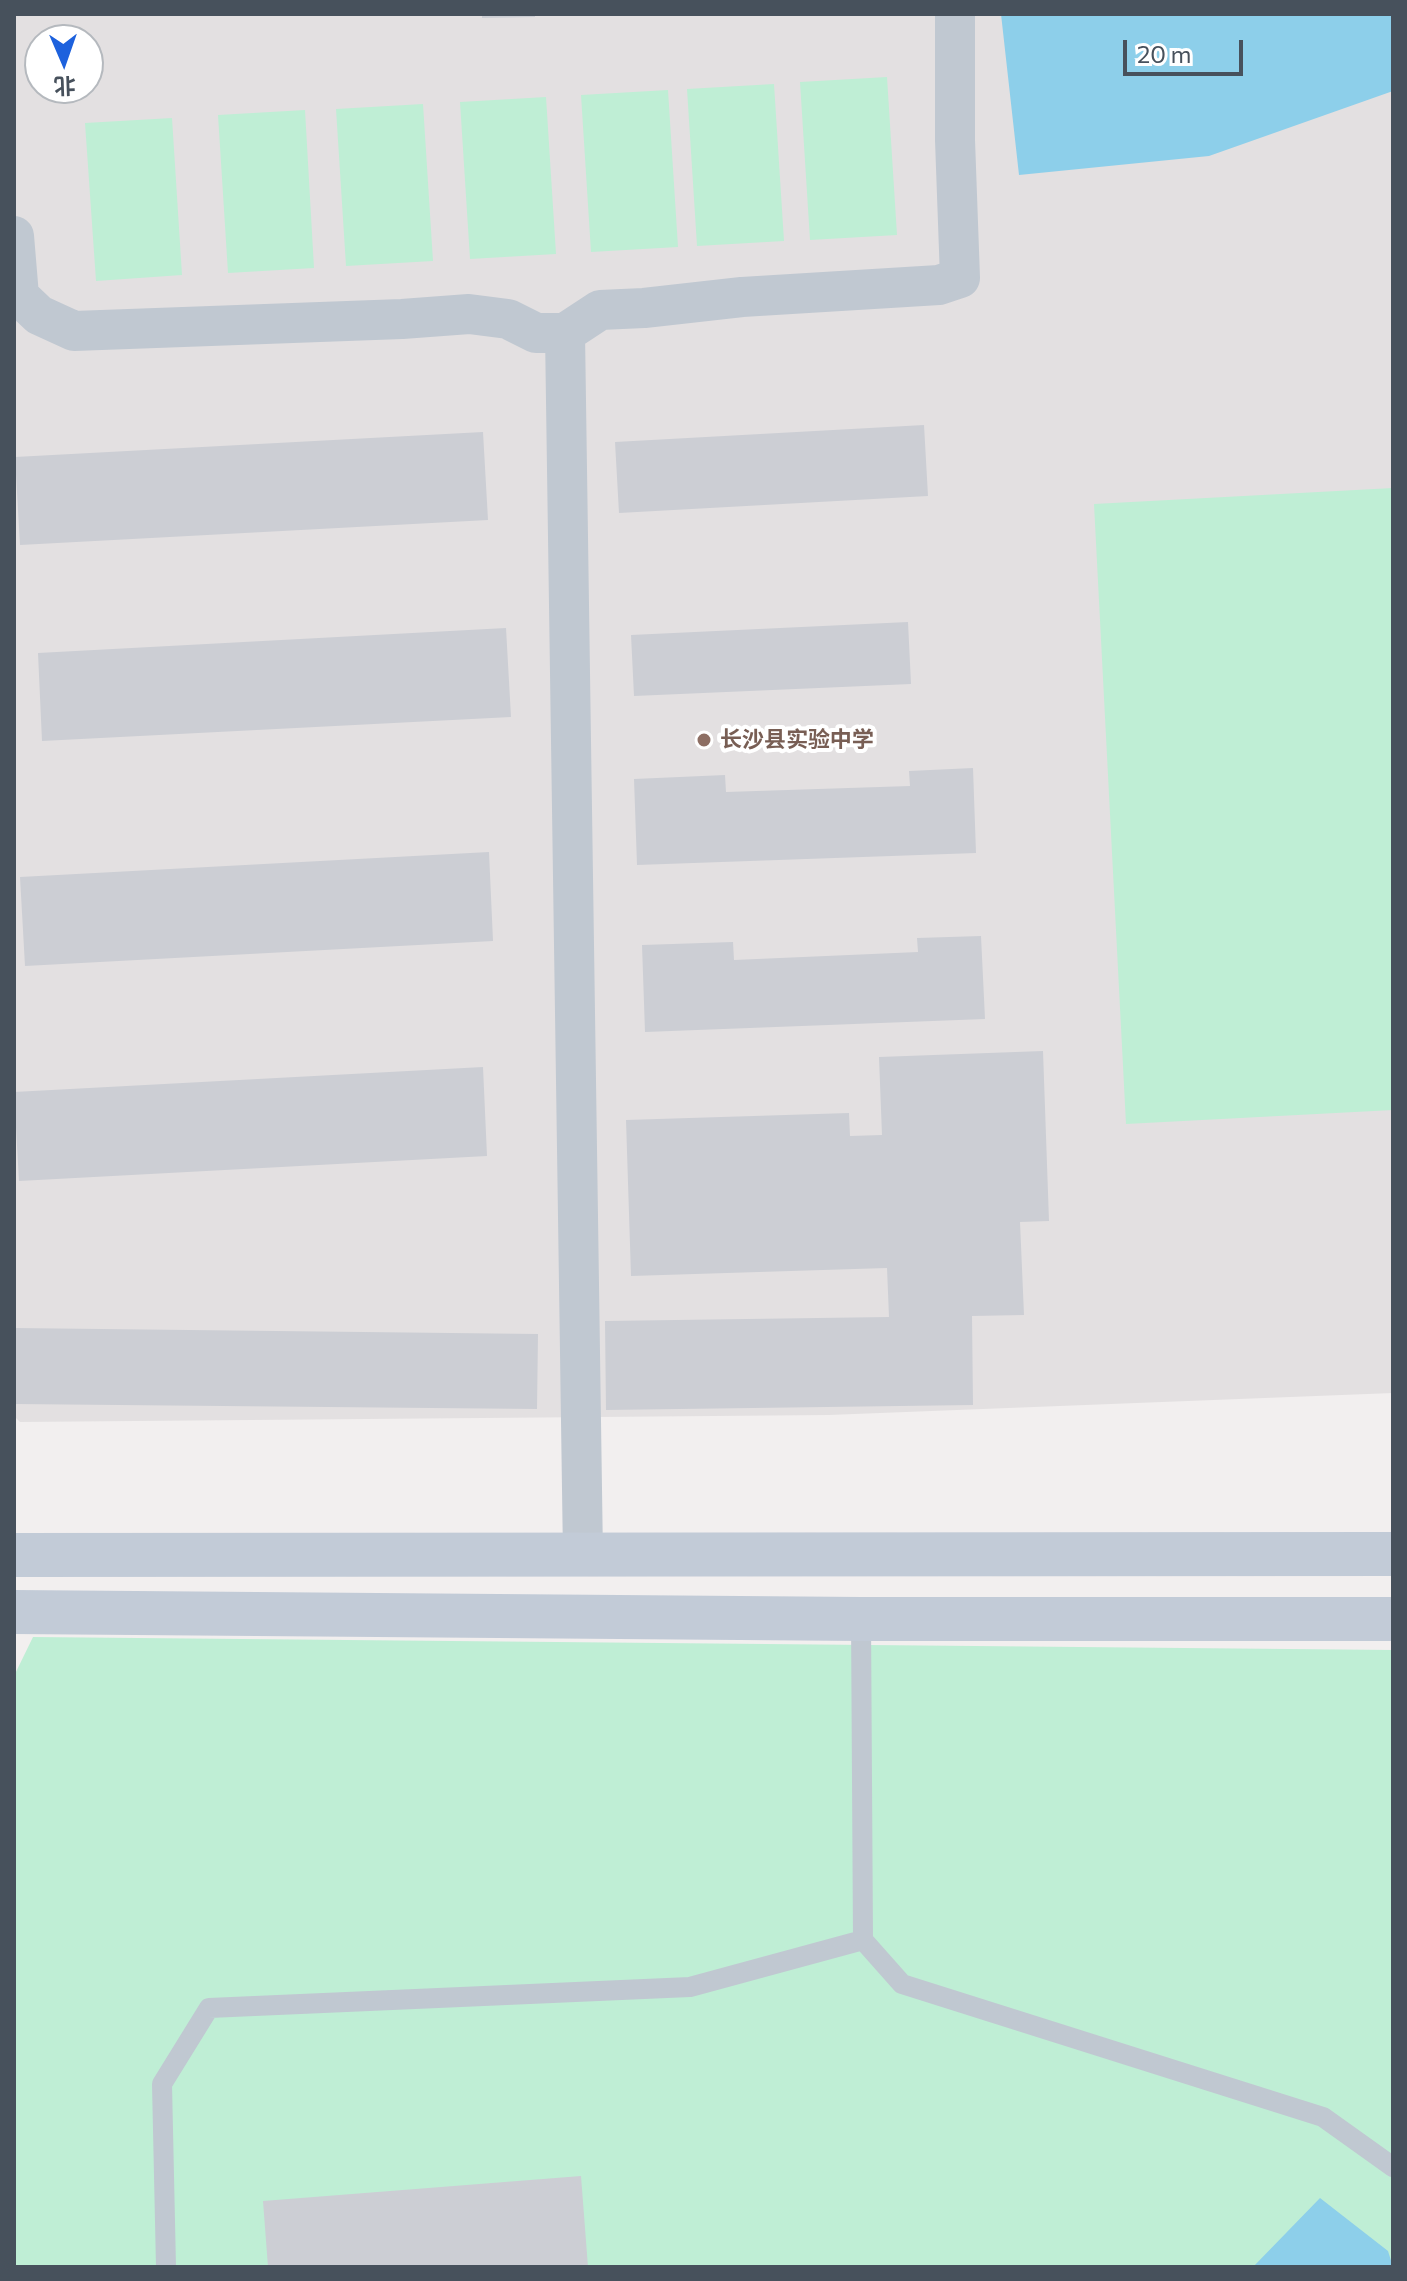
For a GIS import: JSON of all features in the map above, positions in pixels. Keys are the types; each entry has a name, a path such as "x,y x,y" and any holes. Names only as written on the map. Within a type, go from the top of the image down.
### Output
{"street":[{"path":"14,236 19,296 39,315 74,331 469,314 508,319 536,333 565,333 600,310 742,297 939,285 960,278 955,14"},
{"path":"565,333 583,1556"},
{"path":"14,1555 1393,1554"},
{"path":"14,1612 861,1619 1393,1619"}],"lane":[{"path":"861,1619 863,1940 902,1984 1323,2117 1393,2167"},
{"path":"166,2267 162,2084 209,2008 690,1987 863,1940"}],"shaded area":[{"name":"长沙县实验中学","path":"14,14 1393,14 1393,1393 829,1415 20,1422 14,1416"}],"green space":[{"path":"887,77 897,235 810,240 800,82"},
{"path":"774,84 784,241 697,246 687,89"},
{"path":"668,90 678,247 591,252 581,95"},
{"path":"546,97 556,254 470,259 460,102"},
{"path":"423,104 433,261 346,266 336,109"},
{"path":"305,110 314,268 228,273 218,115"},
{"path":"172,118 182,275 96,281 85,123"},
{"path":"1393,488 1393,1110 1126,1124 1094,504"},
{"path":"33,1637 1393,1650 1393,2267 14,2267 14,1676"}],"water":[{"path":"1001,14 1393,14 1393,91 1209,156 1019,175"},
{"path":"1320,2198 1388,2251 1393,2267 1253,2267"}],"building":[{"path":"482,14 535,14 535,17 482,18"},
{"path":"924,425 928,496 619,513 615,442"},
{"path":"483,432 488,520 20,545 15,457"},
{"path":"908,622 911,684 634,696 631,635"},
{"path":"506,628 511,717 42,741 38,653"},
{"path":"973,768 976,853 637,865 634,779 725,775 726,792 910,786 909,771"},
{"path":"489,852 493,941 25,966 20,877"},
{"path":"981,936 985,1019 645,1032 642,945 733,942 734,960 918,952 917,938"},
{"path":"1043,1051 1049,1221 1020,1222 1024,1315 972,1316 973,1405 606,1410 605,1321 889,1317 887,1268 631,1276 626,1120 849,1113 850,1136 882,1135 879,1057"},
{"path":"483,1067 487,1156 19,1181 14,1092"},
{"path":"14,1328 538,1334 537,1409 14,1404"},
{"path":"581,2176 588,2267 268,2267 263,2201"}],"place":[{"name":"长沙县实验中学","path":"704,740"}]}
